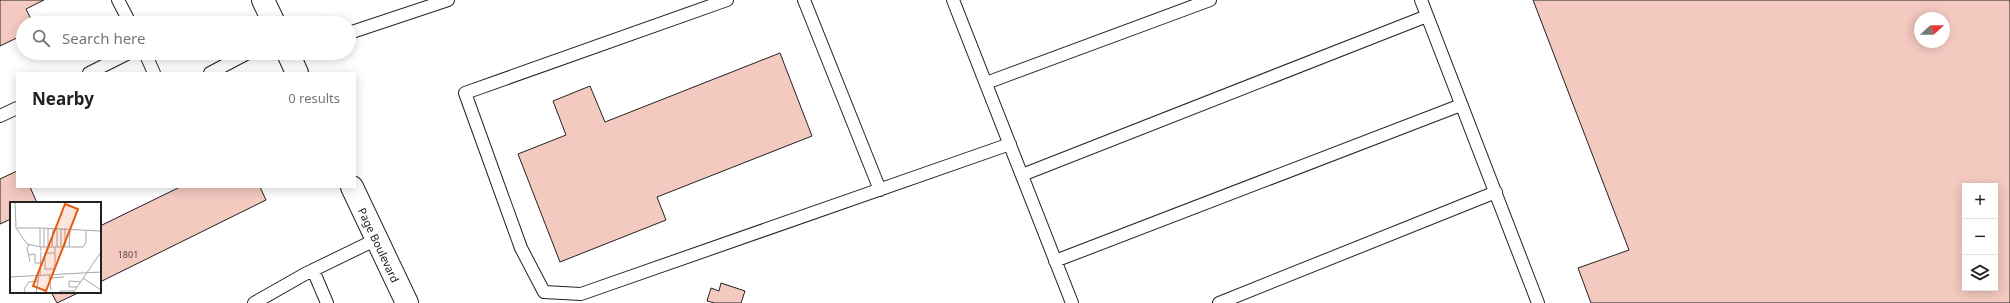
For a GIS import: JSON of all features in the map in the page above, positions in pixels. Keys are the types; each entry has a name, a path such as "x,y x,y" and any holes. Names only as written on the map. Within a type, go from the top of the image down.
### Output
{"main road":[{"path":"263,0 271,16"},
{"name":"Page Boulevard","path":"352,188 407,303"}],"lane":[{"path":"118,0 126,16"},
{"path":"356,31 448,0"},
{"path":"727,0 465,93 521,248 544,292 581,294 1010,144"},
{"path":"804,0 880,190"},
{"path":"953,0 1072,303"},
{"path":"986,83 1210,0"},
{"path":"1421,0 1460,105 1496,192 1538,303"},
{"path":"1022,175 1427,16"},
{"path":"90,72 115,60"},
{"path":"148,60 154,72"},
{"path":"212,72 235,60"},
{"path":"1055,261 1460,105"},
{"path":"0,116 16,108"},
{"path":"1219,303 1496,192"},
{"path":"254,303 313,270 376,239"},
{"path":"313,270 327,303"}],"building":[{"path":"0,0 44,0 26,9 30,16 16,16 16,38 0,46"},
{"path":"1533,0 2010,0 2010,303 1591,303 1578,268 1629,250"},
{"path":"780,53 812,136 657,197 666,220 560,262 518,154 566,135 553,101 590,86 605,122"},
{"path":"16,171 16,188 30,188 37,202 10,202 10,219 0,224 0,179"},
{"path":"178,188 260,188 266,200 101,282 101,226"},
{"path":"721,283 745,291 741,303 715,303 707,301 711,288 719,291"},
{"path":"52,293 78,293 57,303"}]}
